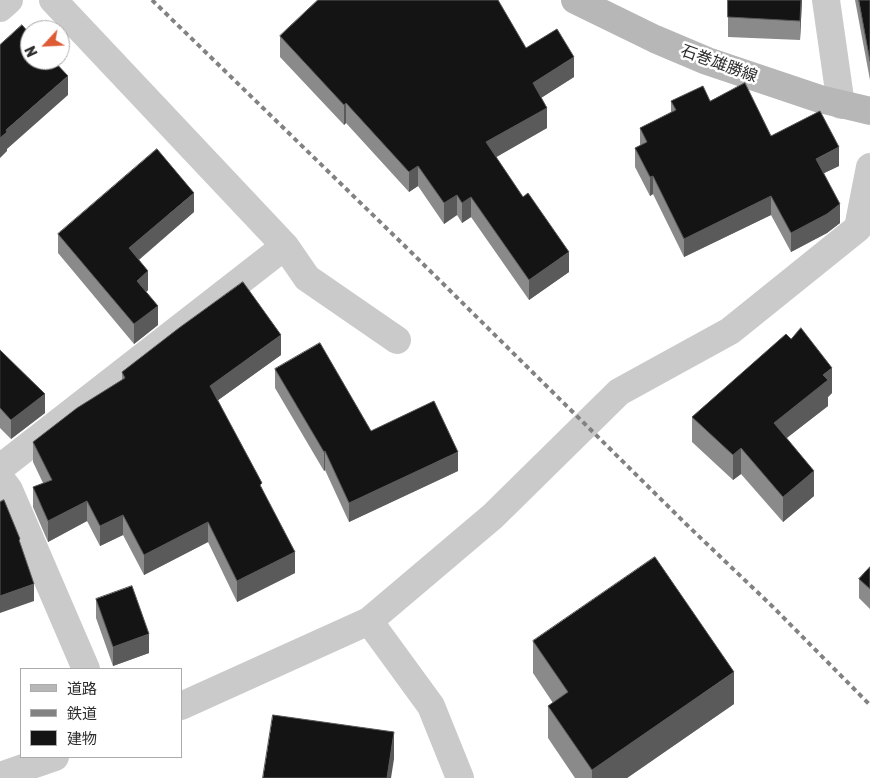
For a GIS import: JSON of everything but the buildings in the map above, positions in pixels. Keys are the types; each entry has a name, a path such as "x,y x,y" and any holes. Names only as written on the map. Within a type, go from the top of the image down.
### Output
{"main road":[{"name":"石巻雄勝線","path":"575,0 655,39 707,61 820,99 870,111"}],"street":[{"path":"0,8 9,0"},
{"path":"54,0 285,246 307,278 397,340"},
{"path":"826,0 841,105"},
{"path":"182,706 369,621 493,516 619,392 730,331 858,228 870,168"},
{"path":"86,668 2,482 285,246"},
{"path":"369,621 431,706 460,778"},
{"path":"0,776 52,758"}],"railway":[{"path":"152,0 773,607 870,705"}]}
